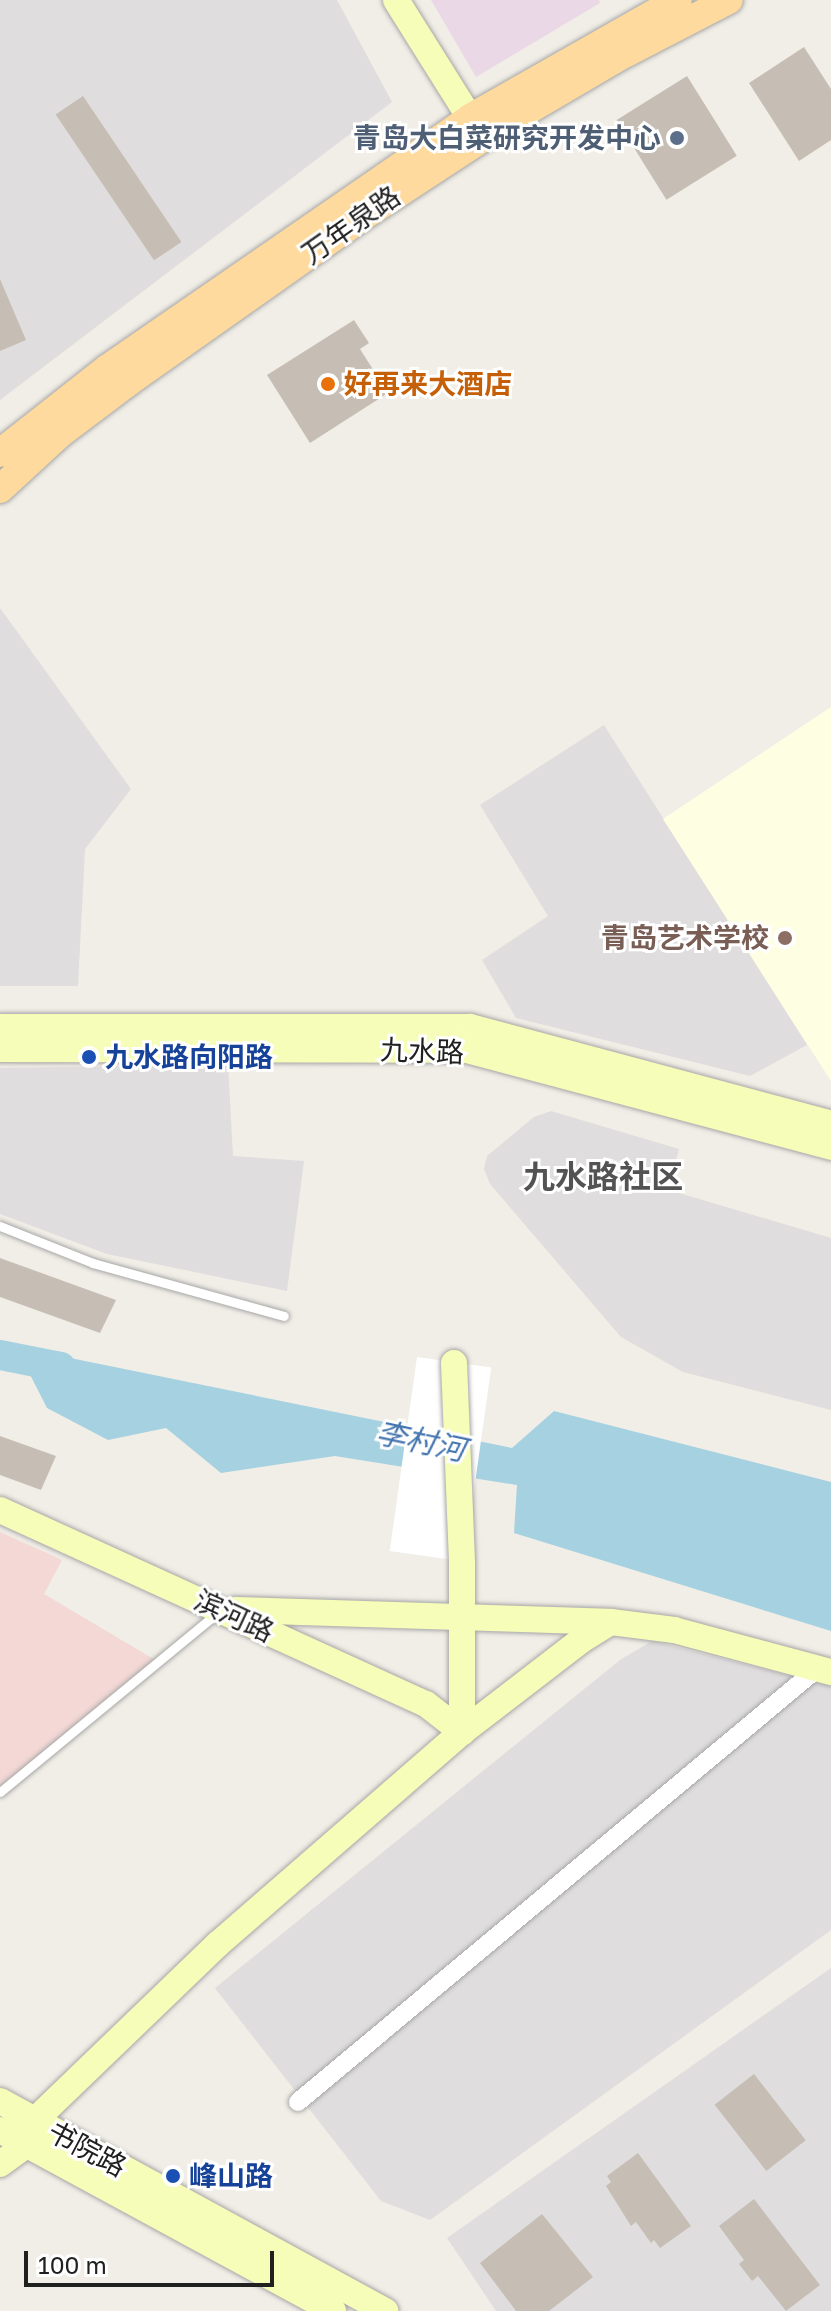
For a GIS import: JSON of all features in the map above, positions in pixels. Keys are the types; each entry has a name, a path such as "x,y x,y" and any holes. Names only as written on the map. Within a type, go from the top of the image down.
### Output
{"main road":[{"path":"396,0 476,127"},
{"name":"万年泉路","path":"0,453 108,368 476,127 678,0"},
{"name":"万年泉路","path":"0,489 61,433 345,229 476,127 729,0"},
{"name":"九水路","path":"0,1027 470,1027 831,1124"},
{"name":"九水路","path":"0,1049 467,1050 831,1147"},
{"path":"454,1363 462,1564 462,1732"},
{"name":"滨河路","path":"0,1510 426,1704 462,1732"},
{"path":"222,1610 611,1622 674,1630 824,1670"},
{"path":"0,2164 218,1944 462,1732 580,1641 611,1622"},
{"name":"书院路","path":"0,2101 30,2133 333,2311"},
{"name":"书院路","path":"0,2130 30,2133 385,2311"}],"street":[{"path":"298,2102 824,1670"}],"lane":[{"path":"0,1226 93,1263 284,1316"},
{"path":"0,1792 181,1639 222,1610"}],"shaded area":[{"path":"0,0 337,0 392,102 0,400"},
{"path":"431,0 599,0 600,3 476,77"},
{"path":"0,608 131,789 85,849 78,986 0,986"},
{"name":"青岛艺术学校","path":"831,707 831,1081 663,819"},
{"path":"604,725 807,1045 750,1076 516,1018 482,960 548,916 480,805"},
{"path":"228,1065 233,1156 304,1161 287,1291 107,1254 0,1214 0,1068"},
{"path":"551,1111 679,1149 669,1190 831,1238 831,1410 683,1372 621,1337 490,1184 484,1169 487,1156 534,1117"},
{"path":"0,1532 62,1560 44,1594 157,1661 0,1796"},
{"path":"652,1641 831,1686 831,1930 430,2220 381,2201 215,1988 620,1660"},
{"path":"831,1968 831,2311 496,2311 447,2238"}],"water":[{"path":"16,1347 512,1448 554,1411 831,1482 831,1631 514,1533 517,1485 335,1456 221,1473 166,1428 108,1440 47,1408"}],"pier":[{"path":"417,1357 491,1367 464,1562 390,1551"}],"building":[{"path":"804,47 831,89 831,140 799,161 749,83"},
{"name":"青岛大白菜研究开发中心","path":"687,76 737,156 666,200 617,120"},
{"path":"83,96 181,242 154,260 56,114"},
{"path":"0,279 26,340 0,351"},
{"name":"好再来大酒店","path":"354,320 369,343 360,349 388,393 310,443 267,375"},
{"path":"0,1258 116,1300 100,1333 0,1297"},
{"path":"0,1436 56,1456 41,1490 0,1475"},
{"path":"754,2074 806,2140 766,2171 715,2105"},
{"path":"638,2153 691,2226 660,2248 654,2240 651,2243 636,2222 631,2226 606,2186 611,2182 607,2176"},
{"path":"754,2199 820,2285 786,2311 758,2276 752,2281 739,2264 744,2260 719,2226"},
{"path":"542,2214 593,2277 549,2311 516,2311 480,2263"}],"waterway":[{"name":"李村河","path":"0,1355 61,1367"}],"place":[{"name":"青岛大白菜研究开发中心","path":"677,138"},
{"name":"好再来大酒店","path":"328,384"},
{"name":"青岛艺术学校","path":"785,938"},
{"name":"九水路向阳路","path":"89,1057"},
{"name":"峰山路","path":"173,2176"}],"district":[{"name":"九水路社区","path":"603,1176"}]}
